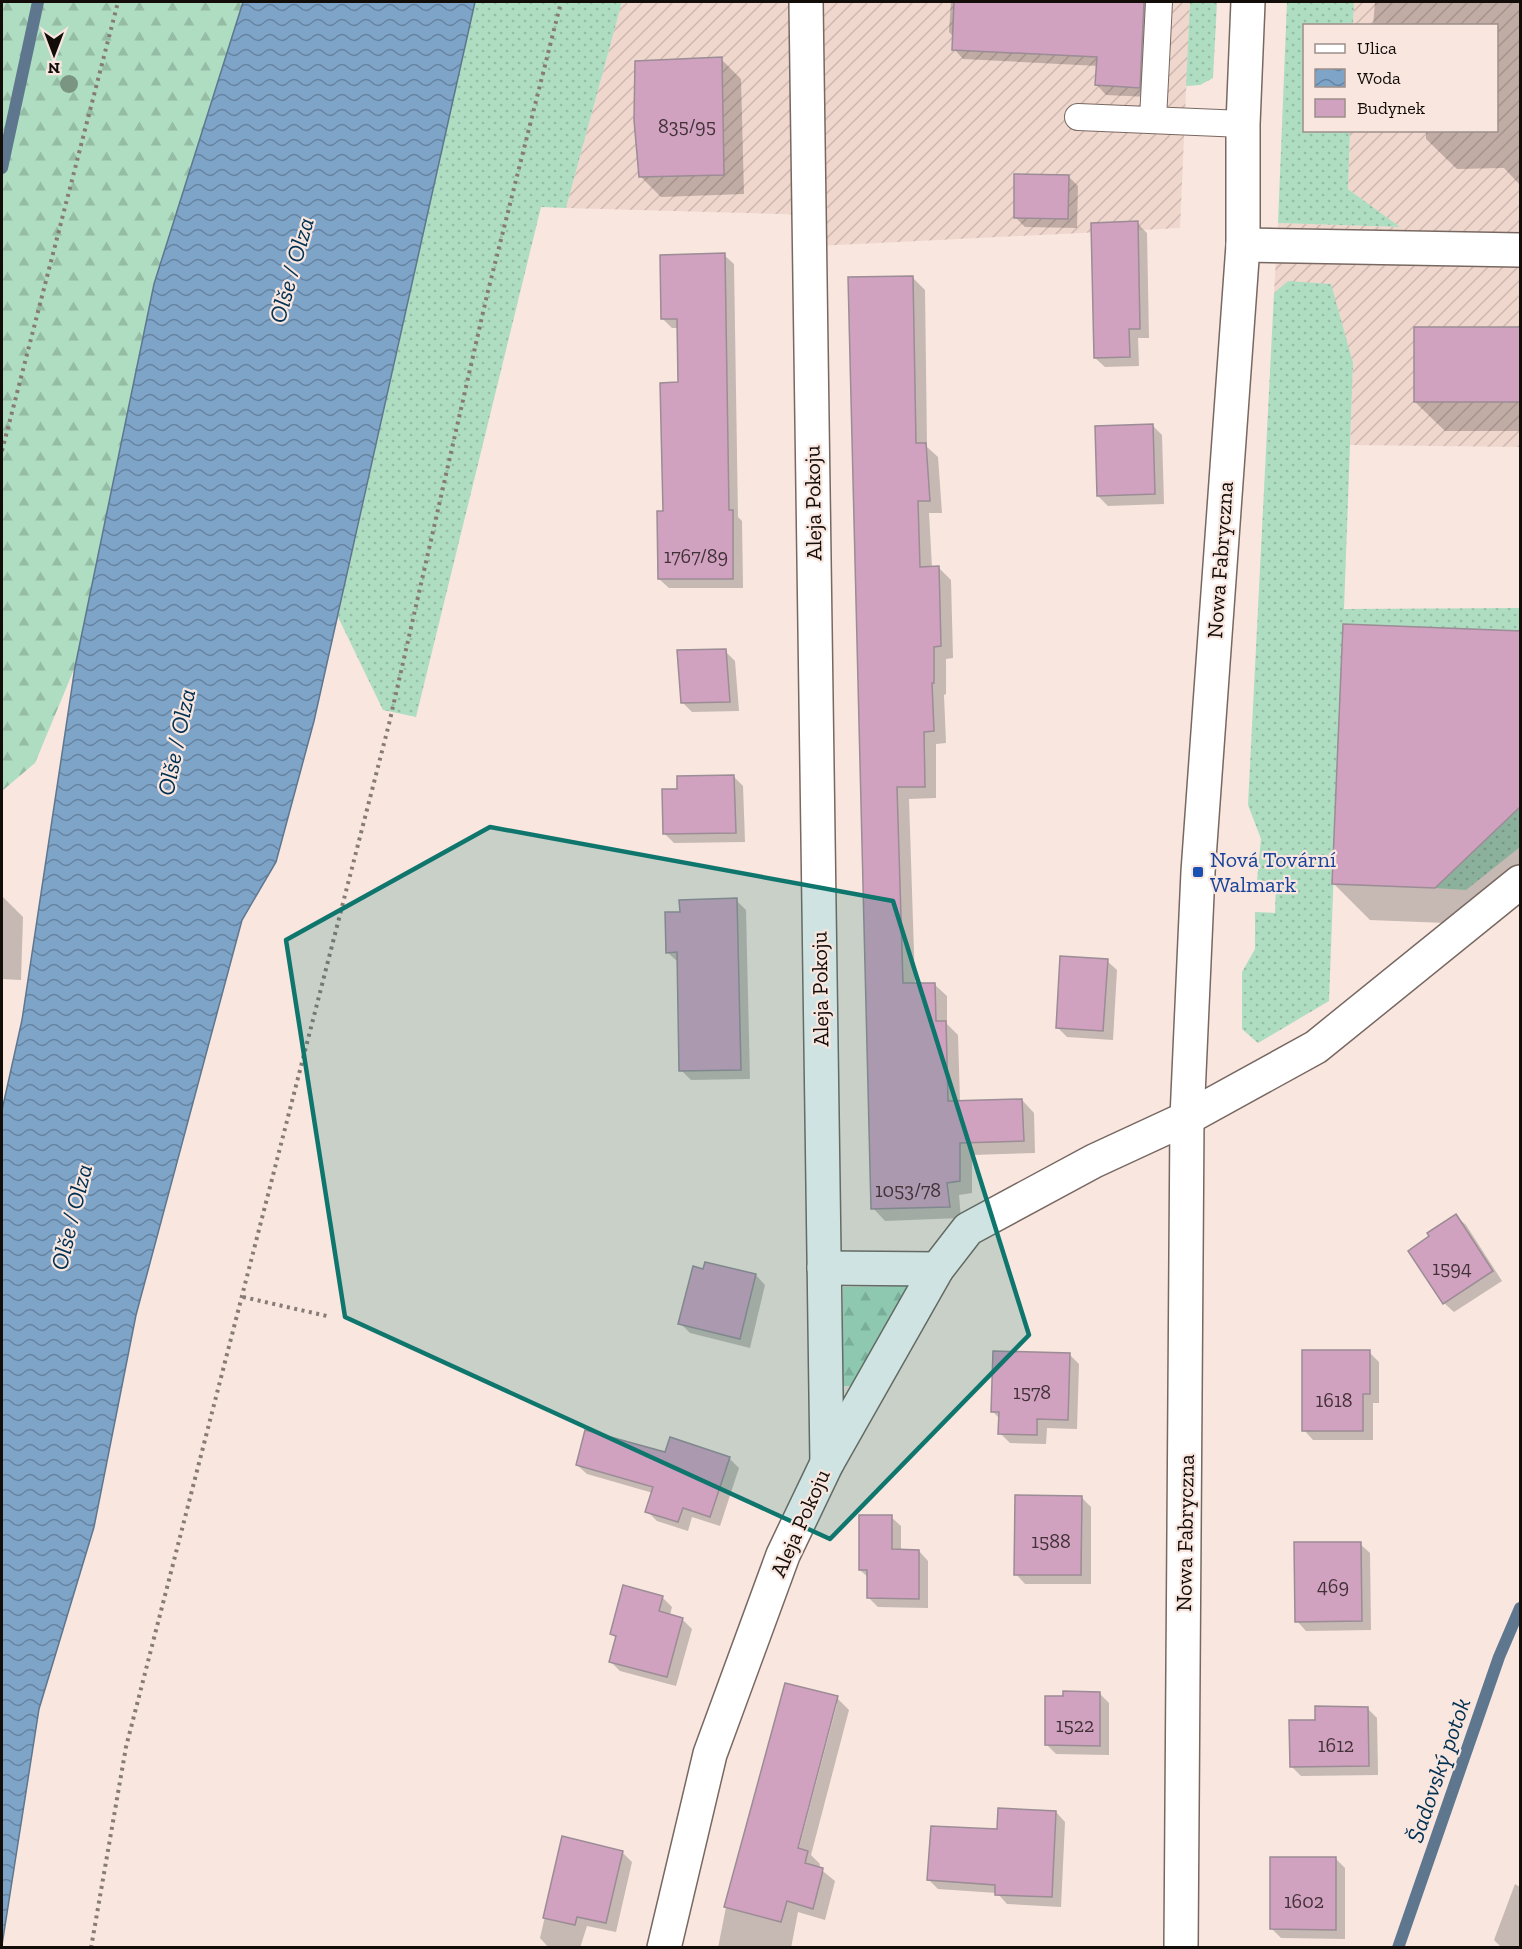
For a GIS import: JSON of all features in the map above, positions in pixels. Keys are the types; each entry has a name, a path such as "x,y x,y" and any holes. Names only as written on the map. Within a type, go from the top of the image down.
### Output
{"street":[{"name":"Aleja Pokoju","path":"664,1947 711,1754 783,1555 827,1463 806,2"},
{"name":"Nowa Fabryczna","path":"1181,1947 1187,1118 1198,872 1243,245 1243,124 1248,2"},
{"path":"1243,245 1521,250"},
{"path":"827,1463 937,1269 968,1229 1094,1161 1187,1118 1316,1047 1521,882"},
{"path":"824,1268 937,1269"}],"lane":[{"path":"1153,119 1159,2"},
{"path":"1078,117 1243,124"}],"path":[{"path":"2,451 118,2"},
{"path":"91,1947 126,1747 243,1297 345,885 389,724 487,295 561,2"},
{"path":"243,1297 327,1316"}],"highlighted area":[{"path":"490,827 893,901 1029,1335 830,1539 345,1317 286,940"}],"shaded area":[{"path":"622,2 1190,2 1180,228 817,246 817,215 566,208"},
{"path":"1354,2 1520,2 1520,447 1350,445 1353,363 1274,293 1278,223 1399,227 1348,189 1350,132 1498,132 1498,24 1353,24"}],"green space":[{"path":"2,2 243,2 154,284 75,667 35,763 2,791"},
{"path":"475,2 622,2 566,208 541,207 416,717 383,710 338,617"},
{"path":"1190,2 1217,2 1213,78 1200,85 1186,86"},
{"path":"1287,2 1354,2 1353,24 1303,24 1303,132 1350,132 1348,189 1400,227 1278,223"},
{"path":"1288,281 1331,284 1353,363 1344,609 1520,608 1520,631 1343,624 1329,1001 1258,1043 1242,1029 1242,972 1255,949 1255,912 1275,913 1276,882 1257,881 1261,839 1248,805 1274,293"},
{"path":"1520,806 1520,847 1466,890 1435,888"},
{"path":"908,1286 856,1386 843,1386 843,1287"}],"water":[{"name":"Olše / Olza","path":"243,2 475,2 314,721 276,862 242,920 136,1315 94,1527 39,1709 2,1945 2,1110 22,1020 75,667 154,284"}],"building":[{"path":"954,2 1144,2 1140,88 1095,85 1097,57 952,50"},
{"path":"722,57 724,175 639,177 634,120 635,61"},
{"path":"1014,174 1069,175 1068,219 1014,218"},
{"path":"1138,221 1140,329 1129,329 1130,357 1094,358 1091,223"},
{"path":"725,253 729,510 733,510 733,579 658,579 657,511 663,511 660,383 678,382 677,319 661,319 660,255"},
{"path":"913,276 916,443 926,443 930,501 918,501 920,567 939,566 941,646 934,647 934,683 932,683 934,731 924,732 925,787 897,787 903,983 935,983 936,1021 946,1021 948,1101 1022,1099 1024,1141 960,1143 960,1181 947,1183 950,1207 871,1209 848,277"},
{"path":"1414,327 1521,327 1521,402 1414,402"},
{"path":"1153,424 1155,494 1097,496 1095,426"},
{"path":"1343,624 1521,631 1521,806 1435,888 1332,884"},
{"path":"726,649 730,702 681,703 677,650"},
{"path":"734,775 736,833 663,834 662,789 677,789 677,776"},
{"path":"737,898 741,1070 679,1071 677,952 666,953 665,912 680,912 679,900"},
{"path":"1060,956 1108,959 1103,1031 1056,1028"},
{"path":"1456,1214 1493,1271 1443,1304 1408,1251 1429,1236 1427,1233"},
{"path":"705,1262 756,1274 740,1339 678,1324 693,1266 703,1269"},
{"path":"1302,1350 1370,1350 1370,1394 1363,1394 1363,1431 1302,1431"},
{"path":"993,1351 1070,1353 1068,1420 1037,1419 1037,1435 998,1434 999,1412 991,1412"},
{"path":"585,1430 665,1452 670,1437 730,1457 710,1517 683,1508 678,1522 645,1512 653,1487 576,1465"},
{"path":"1015,1495 1082,1496 1081,1575 1014,1575"},
{"path":"859,1515 892,1515 892,1549 919,1550 919,1599 867,1598 867,1570 859,1570"},
{"path":"1294,1542 1361,1542 1362,1621 1295,1622"},
{"path":"623,1585 663,1596 659,1611 683,1618 667,1677 609,1662 616,1636 610,1634"},
{"path":"785,1683 838,1696 798,1848 808,1851 805,1863 823,1868 822,1874 813,1909 787,1901 781,1922 724,1907"},
{"path":"1063,1691 1100,1692 1100,1746 1045,1745 1045,1696 1063,1696"},
{"path":"1315,1706 1368,1707 1369,1766 1290,1767 1289,1720 1315,1720"},
{"path":"998,1808 1056,1811 1052,1897 995,1895 995,1885 927,1880 931,1826 997,1829"},
{"path":"562,1836 623,1851 606,1923 577,1917 575,1925 543,1918"},
{"path":"1270,1857 1336,1857 1336,1930 1270,1929"}],"waterway":[{"path":"2,168 38,2"},
{"name":"Šadovský potok","path":"1398,1948 1499,1657 1520,1608"}],"place":[{"name":"Nová Tovární Walmark","path":"1198,872"}]}
